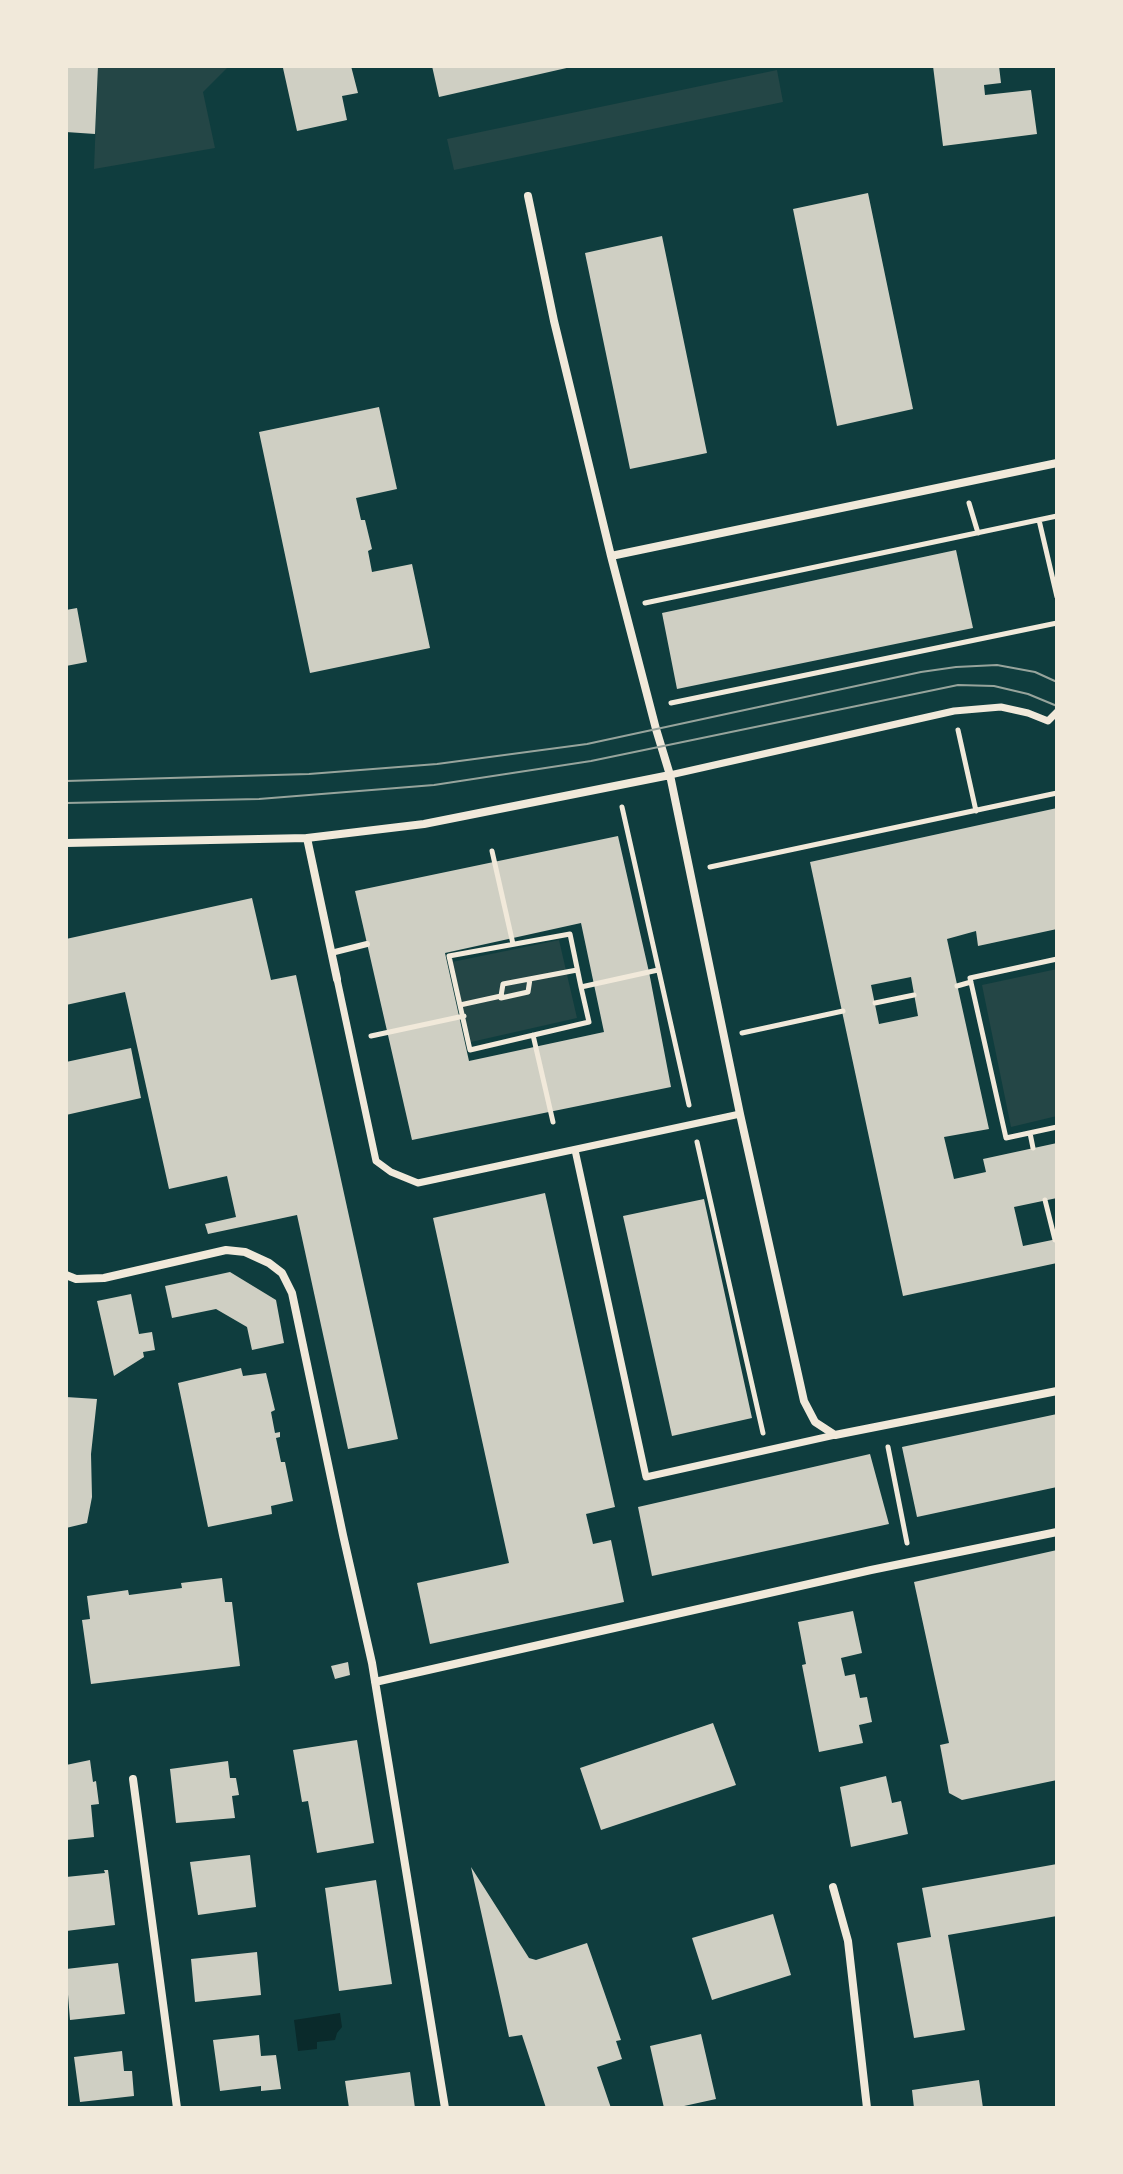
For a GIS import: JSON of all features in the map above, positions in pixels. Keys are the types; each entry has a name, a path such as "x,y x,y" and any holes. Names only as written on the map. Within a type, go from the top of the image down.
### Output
{"street":[{"path":"528,196 554,321 611,556 670,775 740,1114 804,1401 815,1422 835,1435"},
{"path":"611,556 1057,463"},
{"path":"66,843 307,838 424,824 670,775 954,711 1001,707 1048,721 1057,712"},
{"path":"307,838 376,1161 391,1172 418,1183 740,1114"},
{"path":"575,1150 646,1477 835,1435 1057,1391"},
{"path":"66,1275 76,1279 104,1278 226,1250 245,1252 282,1273 292,1293 375,1682 445,2108"},
{"path":"375,1682 1057,1532"},
{"path":"133,1779 177,2108"},
{"path":"833,1887 848,1941 867,2108"}],"lane":[{"path":"331,953 367,944"}],"path":[{"path":"963,483 978,533"},
{"path":"625,607 1057,516"},
{"path":"1039,520 1057,597"},
{"path":"650,707 1057,623"},
{"path":"954,711 976,811"},
{"path":"690,871 1057,793"},
{"path":"492,851 513,944"},
{"path":"570,934 577,970 589,1022 470,1050 449,956 570,934"},
{"path":"1057,959 970,978 1006,1138 1057,1127"},
{"path":"501,996 503,984 577,970"},
{"path":"581,987 658,970"},
{"path":"460,1005 528,992 530,979"},
{"path":"957,986 971,982"},
{"path":"875,1003 914,995"},
{"path":"724,1037 843,1011"},
{"path":"371,1036 464,1016"},
{"path":"533,1035 553,1122"},
{"path":"1030,1133 1033,1148"},
{"path":"1045,1200 1055,1240"},
{"path":"884,1426 911,1562"}],"shaded area":[{"path":"98,66 229,66 203,92 215,148 94,169"},
{"path":"777,70 783,102 454,170 447,139"},
{"path":"559,940 577,1018 471,1042 452,962"},
{"path":"1057,969 1057,1116 1011,1127 982,985"},
{"path":"340,2013 342,2027 335,2040 317,2042 317,2049 298,2051 294,2020"}],"building":[{"path":"66,66 98,66 95,134 66,132"},
{"path":"351,66 358,93 342,96 347,120 297,131 283,68"},
{"path":"432,66 571,66 571,67 439,97"},
{"path":"933,66 999,66 1001,83 984,85 985,95 1031,90 1037,134 943,146"},
{"path":"868,193 913,409 837,426 793,209"},
{"path":"662,236 707,453 630,469 585,253"},
{"path":"379,407 397,489 356,498 372,549 368,551 372,572 412,564 430,648 310,673 259,432"},
{"path":"956,550 973,628 677,689 662,613"},
{"path":"77,608 87,662 66,666 66,610"},
{"path":"1057,808 1057,929 978,946 976,931 947,939 989,1129 944,1137 954,1179 986,1172 983,1159 1057,1143 1057,1198 1014,1207 1023,1246 1057,1239 1057,1263 903,1296 810,862","holes":["911,977 918,1016 879,1024 871,985"]},
{"path":"618,836 671,1087 412,1140 355,891","holes":["581,923 604,1032 469,1061 445,953"]},
{"path":"252,898 271,980 296,975 398,1439 348,1449 297,1215 208,1234 205,1224 236,1217 227,1176 169,1189 125,992 66,1005 66,939"},
{"path":"131,1048 141,1098 66,1115 66,1062"},
{"path":"545,1193 615,1507 586,1514 593,1544 611,1540 624,1602 430,1644 417,1583 509,1563 433,1218"},
{"path":"704,1199 752,1418 672,1436 623,1216"},
{"path":"230,1272 276,1300 284,1343 252,1350 247,1327 216,1309 172,1318 165,1286"},
{"path":"131,1294 139,1334 152,1332 155,1350 143,1352 144,1357 114,1376 97,1301"},
{"path":"241,1368 243,1376 266,1373 275,1410 271,1412 275,1433 280,1432 280,1437 276,1438 281,1462 285,1462 293,1501 271,1506 272,1514 208,1527 178,1383"},
{"path":"66,1397 97,1399 91,1454 92,1497 87,1523 66,1528"},
{"path":"1057,1414 1057,1487 917,1517 902,1447"},
{"path":"870,1454 889,1524 652,1576 638,1507"},
{"path":"1057,1550 1057,1780 962,1800 949,1793 940,1745 949,1743 914,1582"},
{"path":"222,1578 225,1602 232,1602 240,1666 91,1684 82,1620 90,1619 87,1596 128,1590 129,1595 182,1588 181,1583"},
{"path":"853,1611 862,1653 841,1658 845,1676 855,1674 860,1698 867,1697 872,1722 859,1725 863,1743 819,1752 802,1665 806,1664 798,1622"},
{"path":"348,1662 350,1675 335,1679 331,1666"},
{"path":"713,1723 736,1785 601,1830 580,1768"},
{"path":"357,1740 374,1843 317,1853 308,1801 302,1802 293,1750"},
{"path":"90,1760 99,1804 91,1805 94,1837 66,1840 66,1765"},
{"path":"228,1761 230,1778 236,1778 239,1795 232,1796 235,1818 176,1823 170,1769"},
{"path":"886,1776 892,1803 901,1801 908,1834 851,1847 840,1787"},
{"path":"250,1855 256,1907 198,1915 190,1862"},
{"path":"1057,1864 1057,1916 948,1935 965,2030 914,2038 897,1943 931,1937 922,1888"},
{"path":"471,1867 529,1958 536,1960 587,1943 621,2040 616,2041 622,2059 597,2067 611,2108 546,2108 522,2035 509,2037"},
{"path":"104,1870 108,1870 115,1925 66,1931 66,1877 105,1873"},
{"path":"376,1880 392,1984 339,1991 325,1888"},
{"path":"773,1914 791,1975 712,2000 692,1938"},
{"path":"257,1952 261,1995 195,2002 191,1959"},
{"path":"118,1963 125,2014 70,2020 66,1969"},
{"path":"701,2034 716,2099 664,2108 650,2046"},
{"path":"259,2035 261,2056 276,2055 281,2089 261,2091 261,2086 220,2091 213,2040"},
{"path":"122,2051 124,2071 132,2071 134,2096 80,2102 74,2057"},
{"path":"410,2072 415,2108 349,2108 345,2081"},
{"path":"979,2080 983,2108 914,2108 912,2090"}],"tram line":[{"path":"66,781 309,774 437,764 587,744 956,667 997,665 1035,672 1057,682"},
{"path":"66,803 259,799 434,785 591,761 958,685 994,686 1028,694 1057,706"}]}
